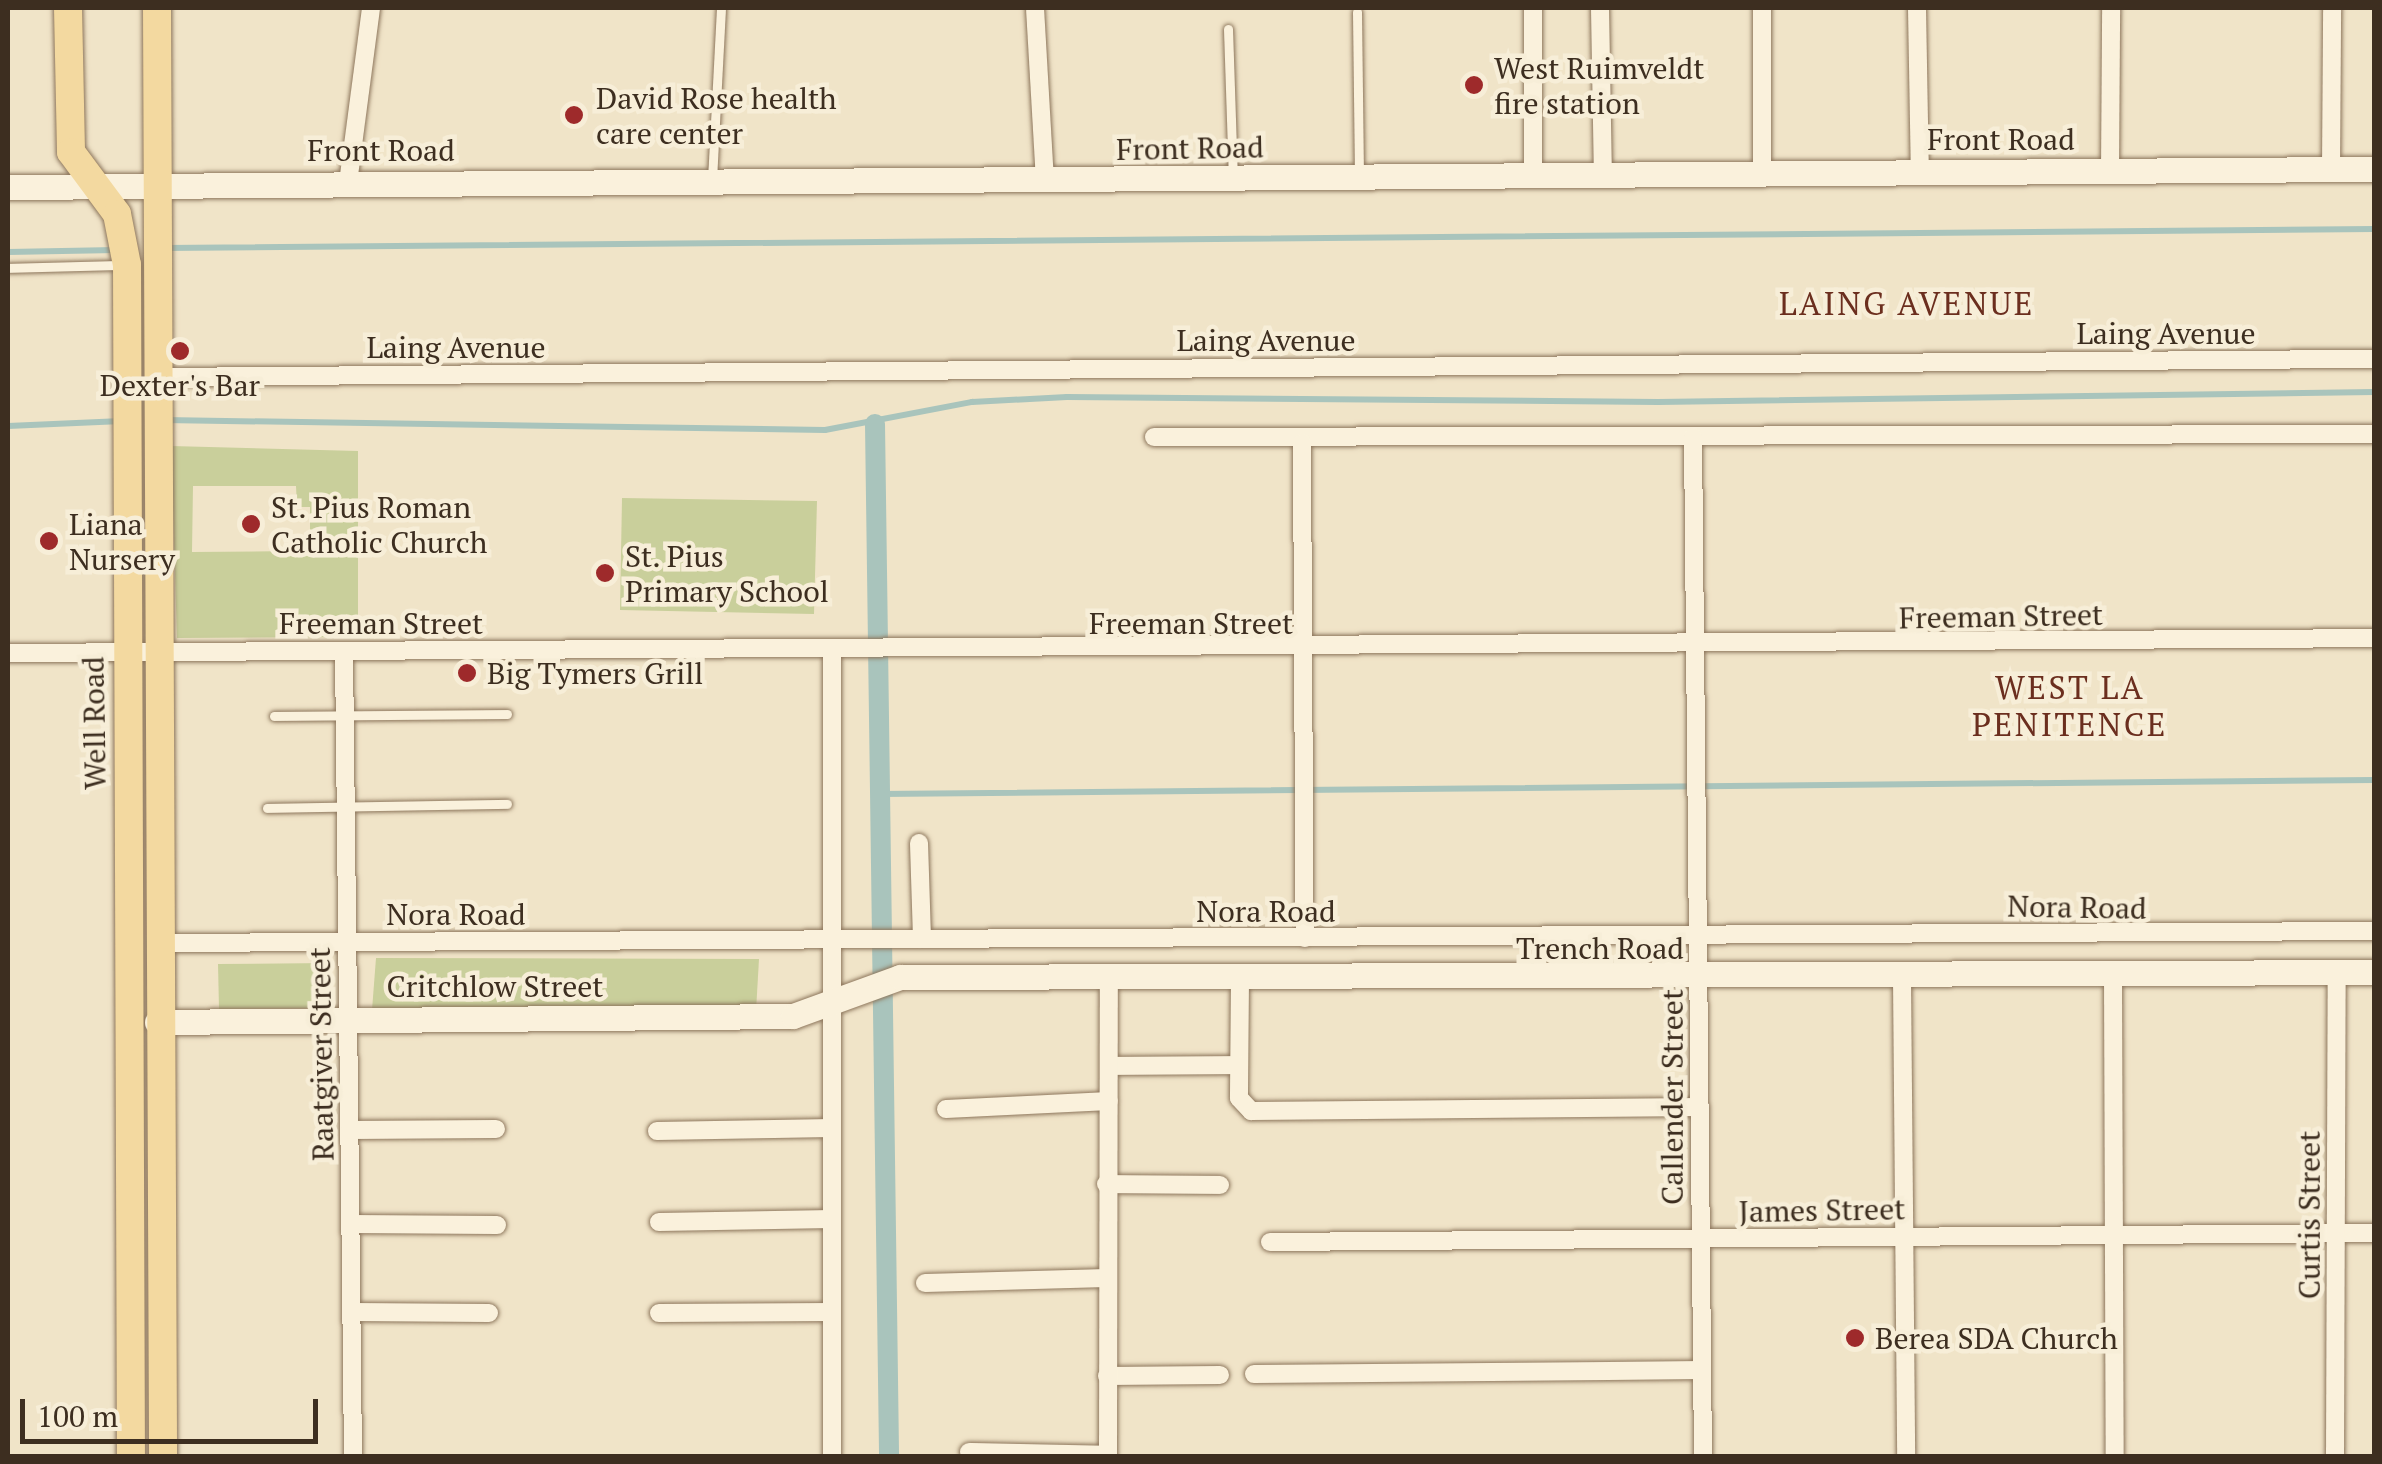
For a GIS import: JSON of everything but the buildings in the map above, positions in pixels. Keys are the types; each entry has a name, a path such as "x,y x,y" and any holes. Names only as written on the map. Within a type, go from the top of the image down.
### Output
{"main road":[{"name":"Well Road","path":"68,8 69,142 78,170 99,188 116,214 127,265 131,1456"},
{"name":"Well Road","path":"158,8 157,1022 164,1456"}],"street":[{"path":"348,183 371,8"},
{"path":"1035,8 1045,183"},
{"path":"1533,8 1533,175"},
{"path":"1600,8 1604,174"},
{"path":"1762,8 1762,174"},
{"path":"1916,8 1920,172"},
{"path":"2110,171 2111,8"},
{"path":"2331,170 2332,8"},
{"name":"Front Road","path":"8,187 1045,183 1604,174 2374,170"},
{"name":"Laing Avenue","path":"157,383 2374,359"},
{"path":"1154,437 1302,443 2374,434"},
{"name":"Callender Street","path":"1693,437 1703,1456"},
{"path":"1302,443 1305,938"},
{"name":"Freeman Street","path":"8,653 1302,651 2374,638"},
{"path":"832,650 832,1456"},
{"name":"Raatgiver Street","path":"344,651 354,1456"},
{"path":"918,843 922,940"},
{"name":"Nora Road","path":"158,943 2374,931"},
{"name":"Trench Road","path":"831,1003 900,977 1699,980 2374,972"},
{"name":"Curtis Street","path":"2335,1456 2337,973"},
{"path":"2113,976 2115,1456"},
{"path":"1902,978 1906,1456"},
{"path":"969,1452 1108,1456 1109,979"},
{"path":"1240,979 1240,1104 1260,1112 1700,1106"},
{"name":"Critchlow Street","path":"157,1022 793,1016 831,1003"},
{"path":"1109,1066 1239,1065"},
{"path":"946,1109 1109,1101"},
{"path":"657,1131 832,1128"},
{"path":"350,1130 496,1129"},
{"path":"1106,1184 1220,1186"},
{"path":"659,1222 832,1219"},
{"path":"351,1224 497,1225"},
{"name":"James Street","path":"1270,1242 2374,1233"},
{"path":"925,1283 1107,1278"},
{"path":"352,1312 489,1312"},
{"path":"659,1313 832,1312"},
{"path":"1254,1374 1702,1370"},
{"path":"1107,1376 1220,1375"}],"lane":[{"path":"712,183 721,8"},
{"path":"1358,12 1360,178"},
{"path":"1228,29 1233,180"},
{"path":"8,268 127,265"},
{"path":"274,716 507,714"},
{"path":"267,808 506,804"}],"green space":[{"path":"171,446 358,451 358,637 177,638","holes":["193,486 296,486 297,507 310,507 310,540 296,541 295,551 192,552"]},
{"path":"622,498 817,501 814,614 620,610"},
{"path":"376,958 759,959 756,1011 372,1010"},
{"path":"330,963 332,1008 219,1009 218,964"}],"waterway":[{"path":"164,248 2374,229"},
{"path":"8,252 116,250"},
{"path":"164,420 825,430 972,402 1067,397 1658,402 2374,392"},
{"path":"8,426 122,421"},
{"path":"875,424 889,1456"},
{"path":"880,794 2374,780"}],"place":[{"name":"West Ruimveldt fire station","path":"1474,85"},
{"name":"David Rose health care center","path":"574,115"},
{"name":"Dexter's Bar","path":"180,351"},
{"name":"St. Pius Roman Catholic Church","path":"251,524"},
{"name":"Liana Nursery","path":"49,541"},
{"name":"St. Pius Primary School","path":"605,573"},
{"name":"Big Tymers Grill","path":"467,673"},
{"name":"Berea SDA Church","path":"1855,1338"}],"district":[{"name":"LAING AVENUE","path":"1907,303"},
{"name":"WEST LA PENITENCE","path":"2070,706"}]}
